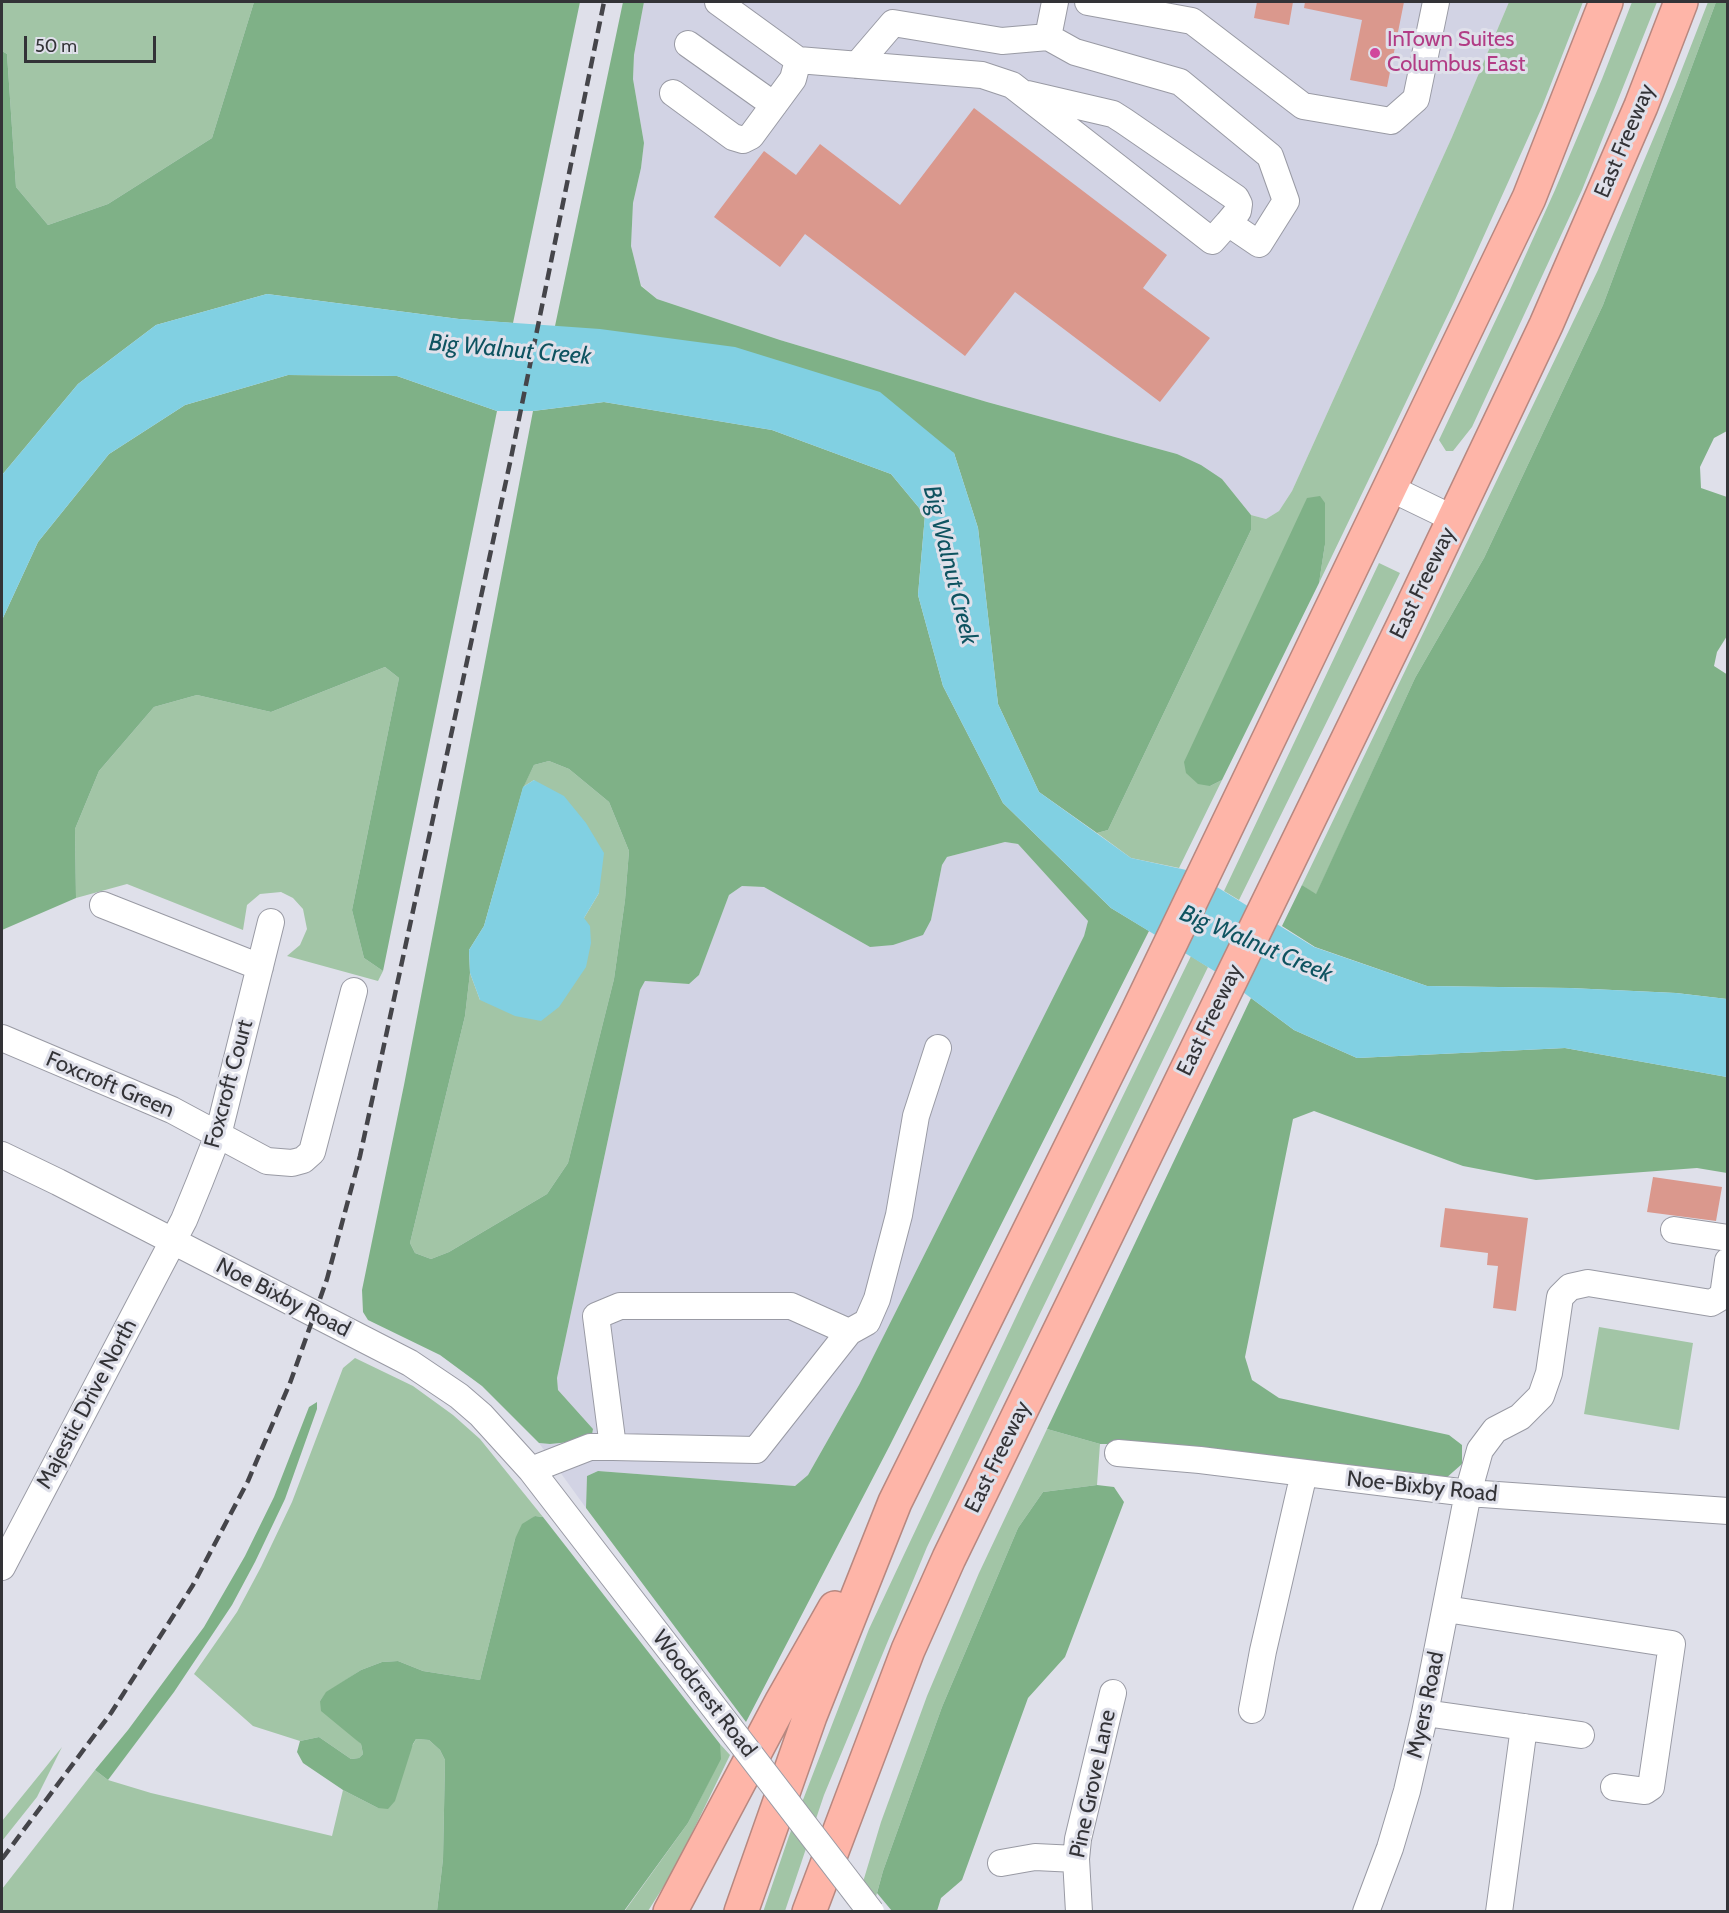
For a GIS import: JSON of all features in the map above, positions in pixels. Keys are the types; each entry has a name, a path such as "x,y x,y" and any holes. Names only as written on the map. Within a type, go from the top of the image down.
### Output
{"highway":[{"path":"670,1911 781,1703 895,1502 1137,1013 1529,198 1606,2"},
{"name":"East Freeway","path":"809,1911 908,1650 949,1558 1546,325 1641,106 1681,2"},
{"path":"741,1911 810,1716 895,1502"},
{"path":"820,1911 871,1747"}],"street":[{"path":"718,2 798,60 982,75 1012,85 1020,92 1212,241 1238,211 1239,204 1236,198 1113,114 1020,92"},
{"path":"1048,38 1055,2"},
{"path":"1088,2 1129,5 1192,21 1303,106 1391,121 1416,99 1436,2"},
{"path":"857,65 893,23 1002,41 1048,38 1075,52 1180,82 1270,156 1286,201 1259,244 1228,223"},
{"path":"688,44 774,105"},
{"path":"673,93 733,137 743,140 751,136 793,79 798,60"},
{"path":"1390,488 1454,519"},
{"path":"103,905 260,967"},
{"name":"Foxcroft Court","path":"172,1241 188,1210 218,1135 271,922"},
{"name":"Foxcroft Green","path":"2,1038 172,1110 267,1161 292,1164 303,1160 312,1152 354,991"},
{"path":"534,1474 590,1447 756,1450 849,1332 867,1322 877,1299 899,1215 916,1116 938,1048"},
{"name":"Noe Bixby Road","path":"2,1155 410,1363 436,1379 481,1415 534,1474"},
{"path":"1674,1230 1728,1238"},
{"name":"Majestic Drive North","path":"2,1567 172,1241"},
{"name":"Myers Road","path":"1366,1911 1402,1810 1425,1713 1468,1493 1480,1450 1495,1430 1520,1417 1540,1396 1549,1372 1560,1297 1570,1287 1588,1283 1711,1303 1723,1296 1728,1261"},
{"path":"613,1447 596,1316 620,1306 791,1306 849,1332"},
{"name":"Noe-Bixby Road","path":"1118,1453 1468,1493 1728,1511"},
{"path":"1252,1710 1263,1651 1304,1473"},
{"name":"Woodcrest Road","path":"534,1474 871,1911"},
{"path":"1446,1609 1672,1644 1651,1787 1645,1791 1614,1787"},
{"name":"Pine Grove Lane","path":"1079,1911 1076,1859 1078,1839 1113,1693"},
{"path":"1425,1713 1581,1735"},
{"path":"1499,1911 1524,1727"},
{"path":"1001,1863 1035,1857 1076,1859"}],"shaded area":[{"path":"644,2 1509,2 1452,137 1292,491 1279,511 1266,519 1251,515 1222,479 1177,454 987,402 780,340 657,299 641,285 631,246 633,203 644,143 633,79 634,55"},
{"path":"1005,842 1018,844 1088,921 1084,936 859,1385 808,1475 795,1486 598,1471 587,1476 586,1508 539,1443 591,1440 593,1429 558,1390 557,1378 640,990 645,981 689,984 699,975 729,895 742,886 764,887 870,947 931,920 942,865 947,857"}],"green space":[{"path":"2,2 254,2 212,138 108,204 48,225 16,187 7,54 2,51"},
{"path":"254,2 580,2 513,323 459,319 267,294 156,325 78,384 2,475 2,51 7,54 16,187 48,225 108,204 212,138"},
{"path":"623,2 644,2 634,55 633,79 644,143 633,203 631,246 641,286 657,299 780,340 987,402 1177,454 1201,465 1222,479 1251,515 1251,530 1108,830 1097,833 1039,792 998,704 978,528 954,453 555,326"},
{"path":"1509,2 1583,2 1542,107 1455,300 1319,583 1325,544 1210,786 1222,780 1179,868 1131,858 1097,833 1108,830 1251,530 1251,515 1266,519 1279,511 1292,491 1452,137"},
{"path":"1632,2 1657,2 1582,190 1472,427 1453,451 1446,451 1439,440 1555,190"},
{"path":"1708,2 1716,2 1603,305 1484,558 1415,678 1316,895 1302,885 1598,270"},
{"path":"1716,2 1727,2 1727,431 1714,438 1700,467 1701,488 1727,497 1727,636 1717,652 1714,666 1728,675 1727,999 1676,993 1570,988 1427,986 1315,947 1282,926 1302,885 1316,894 1415,678 1484,558 1603,305"},
{"path":"288,375 397,376 497,411 383,971 364,958 352,910 399,678 385,667 271,712 197,695 154,707 99,771 75,829 76,898 2,930 2,620 38,542 109,454 185,405"},
{"path":"604,402 772,430 891,474 925,515 918,595 943,686 1003,803 1111,908 1149,931 889,1447 746,1722 586,1508 587,1476 598,1471 795,1486 808,1475 859,1385 1084,936 1088,921 1018,844 1005,842 947,857 942,865 931,920 923,935 893,945 870,947 764,887 742,886 729,895 699,975 689,984 645,981 640,990 557,1378 558,1390 593,1429 591,1440 539,1443 482,1386 440,1355 368,1320 363,1312 362,1290 404,1085 533,411","holes":["549,761 569,769 609,802 629,851 614,979 568,1163 547,1194 449,1252 431,1259 415,1253 410,1243 465,1016 470,973 469,950 484,926 523,788 534,765"]},
{"path":"1320,496 1325,503 1325,544 1319,583 1222,780 1210,786 1198,784 1186,773 1184,762 1307,498"},
{"path":"1379,563 1400,573 1239,900 1224,891"},
{"path":"385,667 399,678 352,910 364,958 383,971 378,981 287,956 300,945 307,929 303,909 293,898 281,892 260,894 247,905 243,930 127,884 76,898 75,829 99,771 154,707 197,695 271,712"},
{"path":"549,761 569,769 609,802 629,851 614,979 568,1163 547,1194 449,1252 431,1259 415,1253 410,1243 465,1016 470,973 480,1000 584,918 599,893 534,780 523,787 534,765"},
{"path":"1191,956 1208,967 927,1547 824,1795 785,1911 763,1912 789,1836 869,1629 1030,1287"},
{"path":"1251,998 1294,1030 1357,1058 1565,1048 1727,1077 1727,1173 1697,1168 1536,1180 1463,1166 1314,1111 1293,1119 1245,1357 1252,1380 1279,1398 1449,1435 1462,1445 1462,1464 1445,1479 1155,1444 1100,1444 1047,1429"},
{"path":"1599,1327 1693,1343 1679,1430 1584,1414"},
{"path":"355,1358 413,1386 453,1415 480,1439 543,1517 535,1516 515,1539 480,1680 423,1671 398,1661 382,1662 361,1670 326,1693 320,1701 361,1744 363,1754 359,1758 351,1759 319,1737 300,1741 253,1726 194,1674 237,1612 261,1567 292,1502 343,1368"},
{"path":"317,1402 317,1409 285,1499 232,1605 174,1692 108,1780 95,1770 128,1730 204,1627 245,1556 274,1497 309,1407"},
{"path":"1047,1429 1100,1444 1097,1485 1043,1492 1018,1528 942,1707 883,1871 872,1911 854,1912 881,1822 927,1696 979,1573"},
{"path":"1097,1485 1114,1487 1124,1502 1065,1657 1028,1698 962,1880 941,1898 937,1911 892,1911 877,1893 883,1871 942,1707 1018,1528 1043,1492"},
{"path":"535,1516 543,1517 720,1744 721,1759 688,1823 624,1911 437,1911 443,1859 445,1760 440,1750 429,1740 416,1739 395,1801 388,1809 378,1808 343,1790 303,1763 297,1752 300,1741 319,1737 351,1759 359,1758 363,1754 361,1744 321,1711 320,1701 326,1692 361,1670 382,1662 398,1661 423,1671 480,1680 515,1539 522,1524"},
{"path":"416,1739 429,1740 440,1750 445,1760 443,1859 437,1911 2,1911 2,1889 95,1770 108,1780 151,1793 332,1836 343,1790 378,1808"},
{"path":"720,1744 730,1755 674,1870 648,1911 624,1912 688,1823 720,1759"},
{"path":"62,1747 37,1797 2,1841 2,1821"}],"water":[{"name":"Big Walnut Creek","path":"267,294 459,319 600,329 735,347 880,392 954,453 978,528 998,704 1039,792 1131,858 1191,871 1314,947 1427,986 1570,988 1676,993 1727,999 1727,1077 1565,1048 1357,1058 1294,1030 1216,972 1111,908 1003,803 943,686 918,595 925,515 891,474 772,430 604,402 533,411 497,411 397,376 288,375 185,405 109,454 38,542 2,620 2,475 78,384 156,325"},
{"path":"534,780 564,796 586,823 604,853 599,893 584,918 590,926 591,943 586,967 559,1007 541,1021 515,1016 480,1000 470,973 469,950 484,926 523,787"}],"building":[{"path":"1257,2 1293,2 1289,25 1254,18"},
{"name":"InTown Suites Columbus East","path":"1305,2 1404,2 1387,87 1350,80 1362,20 1304,8"},
{"path":"974,108 1167,255 1143,288 1210,338 1160,402 1015,292 965,356 805,234 780,267 714,217 764,151 796,175 820,144 900,205"},
{"path":"1653,1177 1722,1187 1716,1221 1647,1212"},
{"path":"1445,1208 1528,1218 1516,1311 1493,1308 1498,1266 1487,1265 1488,1253 1440,1247"}],"railway":[{"path":"2,1859 111,1713 193,1585 248,1481 290,1383 327,1279 360,1156 511,458 604,2"}],"place":[{"name":"InTown Suites Columbus East","path":"1375,53"}]}
